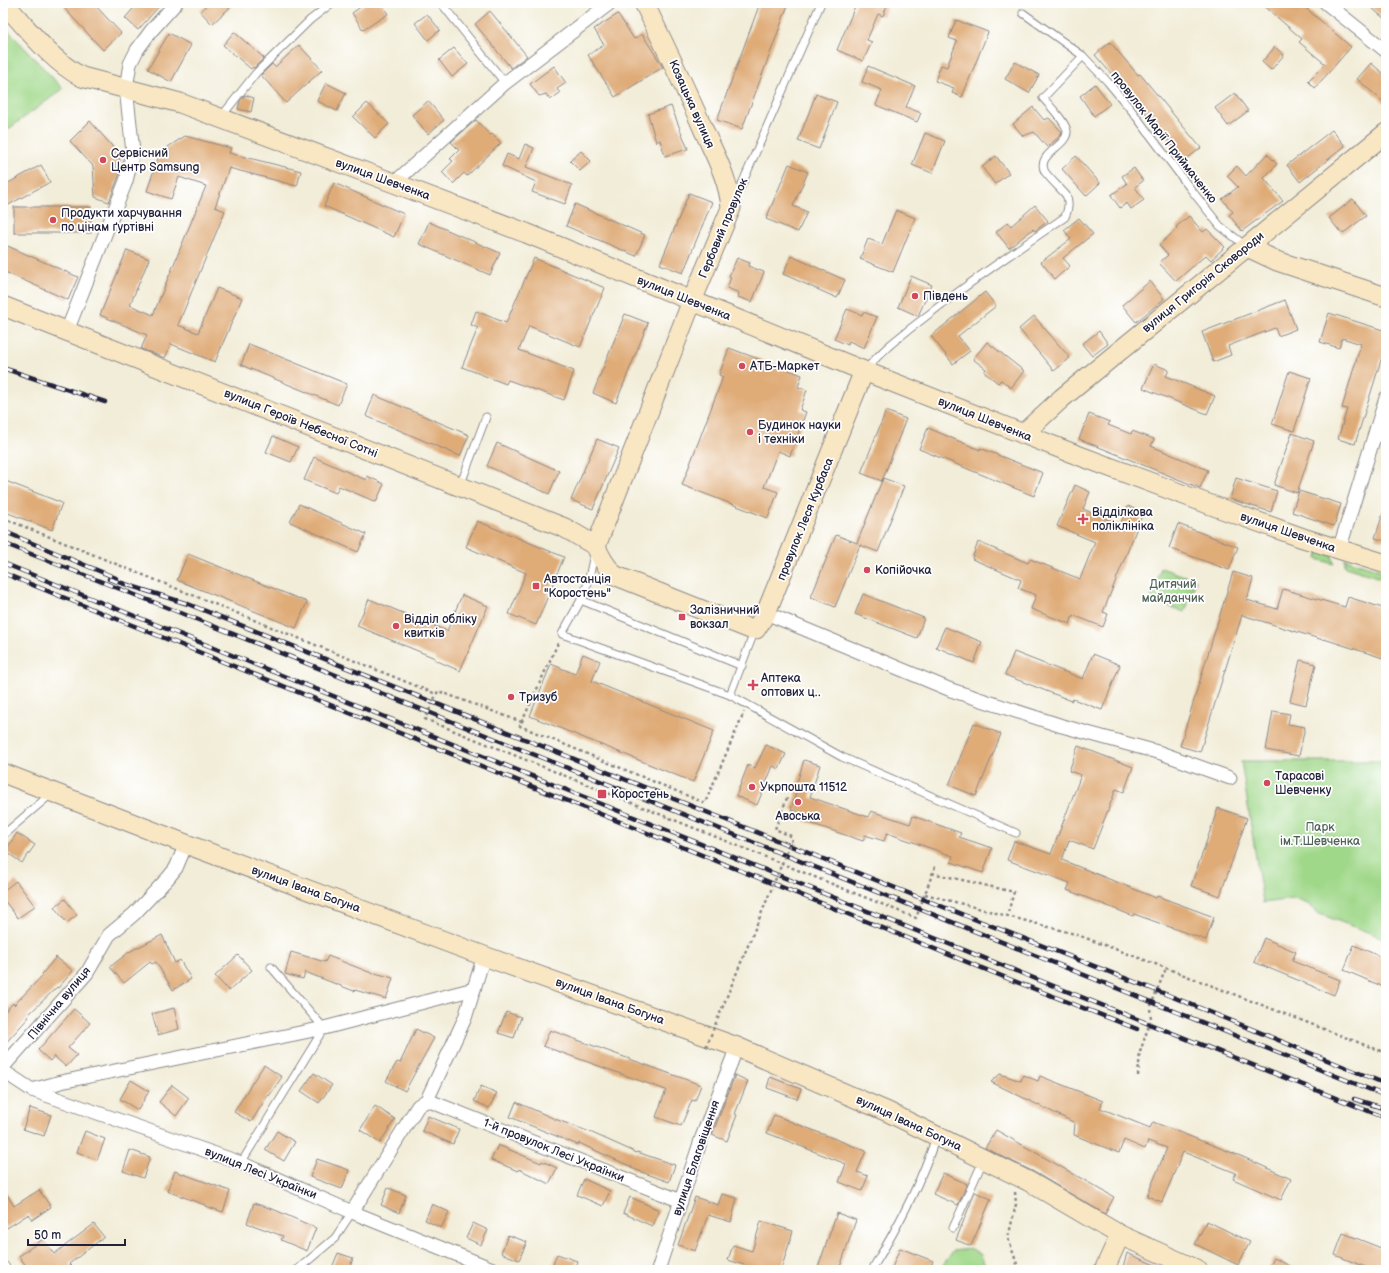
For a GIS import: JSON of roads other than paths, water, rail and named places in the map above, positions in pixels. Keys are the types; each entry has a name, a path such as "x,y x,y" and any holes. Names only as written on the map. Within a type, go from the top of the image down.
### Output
{"street":[{"name":"вулиця Шевченка","path":"4,3 52,56 71,71 93,80 180,103 394,182 482,216 864,372 1023,434 1211,505 1339,550 1386,564"},
{"path":"67,331 128,174 133,152 126,88 130,64 137,50 151,31 176,3"},
{"path":"394,182 505,83 610,3"},
{"name":"Козацька вулиця","path":"644,3 685,87 725,178 731,198 731,208"},
{"path":"1326,3 1386,50"},
{"name":"вулиця Григорія Сковороди","path":"1023,434 1062,398 1386,133"},
{"name":"Гербовий провулок","path":"596,546 692,301 731,208"},
{"path":"1247,247 1277,261 1386,297"},
{"name":"вулиця Героїв Небесної Сотні","path":"3,306 565,528 596,546"},
{"name":"провулок Леся Курбаса","path":"761,621 864,372"},
{"path":"1339,550 1386,398"},
{"path":"596,546 606,566 614,575 750,628 761,621 951,690 1062,726 1161,753 1230,778"},
{"name":"вулиця Івана Богуна","path":"3,773 186,844 484,956 737,1047 888,1112 936,1135 1013,1173 1076,1208 1120,1235 1198,1270"},
{"name":"Північна вулиця","path":"3,1067 86,973 109,935 134,914 168,878 176,868 186,844"},
{"path":"352,1212 418,1106 427,1100 465,1018 484,956"},
{"path":"32,1090 61,1082 324,1028 474,989"},
{"name":"вулиця Благовіщення","path":"658,1270 702,1137 737,1047"},
{"name":"вулиця Лесі Українки","path":"3,1071 32,1090 241,1163 352,1212 495,1270"},
{"name":"1-й провулок Лесі Українки","path":"427,1100 681,1201"},
{"path":"1104,1270 1120,1235"}],"lane":[{"path":"220,119 256,73 310,20 332,3"},
{"path":"441,3 505,83"},
{"name":"Гербовий провулок","path":"731,208 821,3"},
{"name":"провулок Марії Приймаченко","path":"1023,13 1083,56 1107,81 1132,111 1220,226 1247,247"},
{"name":"провулок Леся Курбаса","path":"864,372 886,347 964,286 1065,217 1069,199 1045,171 1044,162 1047,156 1064,139 1067,131 1064,124 1043,98 1083,56"},
{"path":"460,486 486,416"},
{"path":"596,546 588,583 581,600 562,634 730,695 842,757 1016,834"},
{"path":"581,600 742,666"},
{"path":"730,695 761,621"},
{"path":"3,835 53,792"},
{"path":"241,1163 324,1028 271,967"},
{"path":"874,1270 874,1266 892,1237 928,1161 936,1135"},
{"path":"953,1228 984,1159"},
{"path":"297,1270 335,1238 352,1212"}],"railway":[{"path":"3,368 105,402"},
{"path":"3,531 116,578"},
{"path":"3,543 1386,1096"},
{"path":"3,563 1036,979 1386,1118"},
{"path":"3,573 1014,981 1137,1029"},
{"path":"109,579 188,604 923,899 1168,995 1386,1084"},
{"path":"1354,1099 1386,1109"}],"place":[{"name":"Сервісний Центр Samsung","path":"103,160"},
{"name":"Продукти харчування по цінам ґуртівні","path":"53,220"},
{"name":"Південь","path":"915,296"},
{"name":"АТБ-Маркет","path":"742,366"},
{"name":"Будинок науки і техніки","path":"750,432"},
{"name":"Відділкова поліклініка","path":"1083,519"},
{"name":"Копійочка","path":"867,570"},
{"name":"Автостанція \"Коростень\"","path":"536,586"},
{"name":"Залізничний вокзал","path":"682,617"},
{"name":"Відділ обліку квитків","path":"396,626"},
{"name":"Аптека оптових ц‥","path":"753,685"},
{"name":"Тризуб","path":"511,697"},
{"name":"Тарасові Шевченку","path":"1267,783"},
{"name":"Укрпошта 11512","path":"752,787"},
{"name":"Коростень","path":"602,794"},
{"name":"Авоська","path":"798,802"}],"park label":[{"name":"Дитячий майданчик","path":"1173,591"},
{"name":"Парк ім.Т.Шевченка","path":"1320,834"}]}
